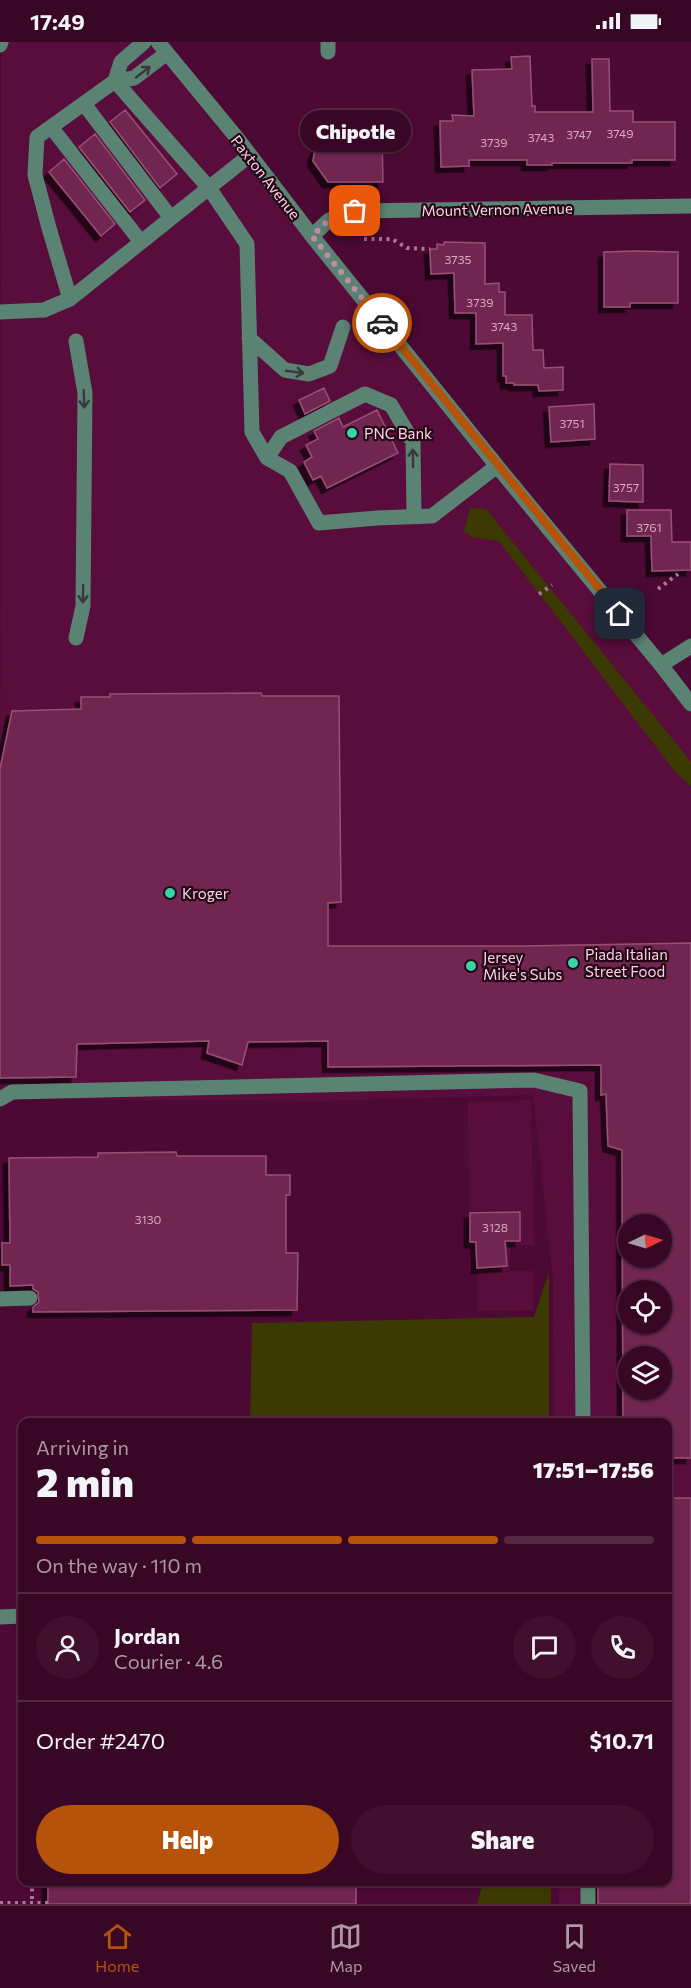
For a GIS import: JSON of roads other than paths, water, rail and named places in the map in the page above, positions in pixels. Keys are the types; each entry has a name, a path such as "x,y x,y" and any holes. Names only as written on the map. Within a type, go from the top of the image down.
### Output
{"street":[{"path":"115,81 121,62 144,42"},
{"path":"70,299 35,175 37,136 115,81 134,78 163,48"},
{"name":"Paxton Avenue","path":"163,48 497,466 691,704"},
{"path":"115,81 209,188 247,244 252,432 267,458 290,471 319,523 432,516 497,466"},
{"path":"84,104 171,218"},
{"path":"51,128 141,242"},
{"path":"0,312 44,310 70,299 250,155"},
{"name":"Mount Vernon Avenue","path":"312,236 329,220 355,211 691,206"},
{"path":"249,338 285,370 309,374 330,366 343,327"},
{"path":"76,341 85,393 83,606 76,638"},
{"path":"267,458 281,437 365,394 391,405 413,442 414,516"},
{"path":"661,665 691,646"},
{"path":"0,1099 12,1092 534,1080 580,1091 583,1418"},
{"path":"0,1299 30,1298"},
{"path":"0,1617 18,1616"},
{"path":"588,1886 588,1904"}],"place":[{"name":"Chipotle","path":"355,211"},
{"name":"PNC Bank","path":"352,433"},
{"name":"Kroger","path":"170,893"},
{"name":"Piada Italian Street Food","path":"573,963"},
{"name":"Jersey Mike's Subs","path":"471,966"}]}
